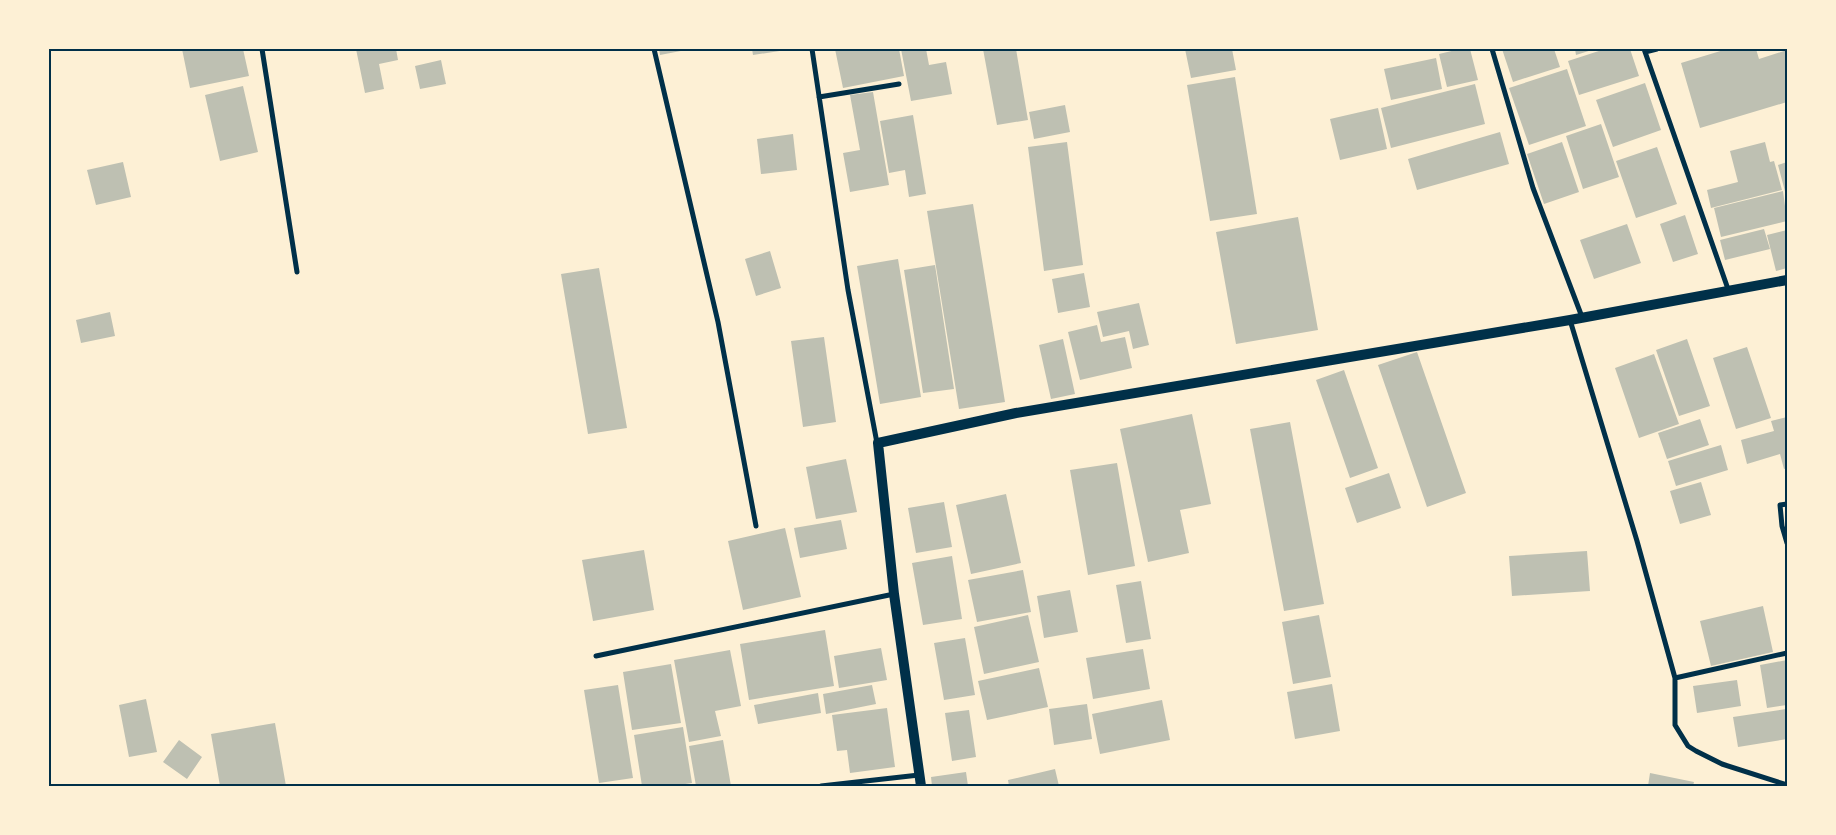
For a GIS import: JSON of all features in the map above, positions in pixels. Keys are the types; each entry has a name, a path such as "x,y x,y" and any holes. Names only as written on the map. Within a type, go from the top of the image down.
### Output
{"main road":[{"path":"921,786 894,594 878,443 1016,413 1570,320 1728,289 1787,280"}],"street":[{"path":"262,49 297,272"},
{"path":"654,49 718,322 756,526"},
{"path":"812,49 848,290 878,443"},
{"path":"1492,49 1533,188 1582,317"},
{"path":"1657,49 1645,50 1728,289"},
{"path":"819,97 899,84"},
{"path":"1570,320 1637,541 1675,678 1675,725 1688,746 1722,764 1787,785"},
{"path":"1787,504 1780,505 1782,526 1787,543"},
{"path":"596,656 894,594"},
{"path":"1675,678 1787,653"},
{"path":"821,786 920,775"}],"building":[{"path":"182,49 243,49 249,76 190,88"},
{"path":"356,49 396,49 398,60 379,64 384,89 365,93"},
{"path":"659,49 686,49 686,50 660,55"},
{"path":"752,49 786,49 786,50 753,55"},
{"path":"835,49 899,49 904,76 843,88"},
{"path":"901,49 926,49 929,65 946,62 952,94 911,101"},
{"path":"983,49 1016,49 1028,120 997,125"},
{"path":"1185,49 1232,49 1236,70 1191,78"},
{"path":"1460,49 1470,49 1478,80 1447,87 1439,54"},
{"path":"1502,49 1554,49 1560,67 1513,82"},
{"path":"1575,49 1595,49 1576,55"},
{"path":"1605,49 1630,49 1639,76 1579,95 1568,61"},
{"path":"1727,49 1756,49 1759,59 1787,50 1787,102 1700,128 1681,63"},
{"path":"1436,58 1442,89 1391,100 1384,69"},
{"path":"441,60 446,84 420,89 415,66"},
{"path":"1567,69 1586,126 1529,145 1509,88"},
{"path":"1235,77 1257,214 1210,221 1187,85"},
{"path":"1645,83 1661,130 1613,147 1596,100"},
{"path":"1475,84 1485,124 1391,148 1381,108"},
{"path":"243,86 258,152 220,161 205,95"},
{"path":"873,92 889,185 850,192 843,153 860,150 850,95"},
{"path":"1065,105 1070,132 1034,139 1029,112"},
{"path":"1378,108 1387,149 1340,160 1330,119"},
{"path":"913,115 926,194 909,197 905,170 889,173 880,121"},
{"path":"1601,124 1619,177 1583,189 1566,136"},
{"path":"1500,132 1509,164 1417,190 1408,159"},
{"path":"793,134 797,170 761,174 757,139"},
{"path":"1067,142 1083,265 1044,271 1028,147"},
{"path":"1562,142 1579,192 1544,204 1527,154"},
{"path":"1765,142 1770,162 1774,161 1782,190 1711,208 1707,190 1738,182 1730,151"},
{"path":"1657,147 1677,204 1636,218 1616,161"},
{"path":"123,162 131,197 96,205 87,170"},
{"path":"1787,162 1787,199 1778,165"},
{"path":"1783,191 1787,221 1721,237 1714,208"},
{"path":"973,204 1005,402 959,409 927,211"},
{"path":"1685,215 1698,254 1673,262 1660,224"},
{"path":"1298,217 1318,330 1236,344 1216,232"},
{"path":"1627,224 1641,263 1594,279 1580,240"},
{"path":"1764,229 1770,249 1725,260 1720,240"},
{"path":"1787,230 1787,268 1776,271 1767,235"},
{"path":"770,251 781,288 756,296 745,259"},
{"path":"898,259 921,397 880,404 857,266"},
{"path":"935,265 954,389 923,393 904,270"},
{"path":"599,268 627,428 588,434 561,274"},
{"path":"1084,273 1090,307 1058,313 1052,279"},
{"path":"1139,303 1149,345 1133,349 1129,331 1103,337 1097,312"},
{"path":"110,312 115,336 81,343 76,320"},
{"path":"1097,325 1101,342 1125,337 1132,368 1080,380 1068,332"},
{"path":"824,337 836,422 803,427 791,341"},
{"path":"1063,339 1075,394 1051,399 1039,345"},
{"path":"1687,339 1710,406 1679,416 1656,350"},
{"path":"1747,347 1771,418 1736,429 1713,358"},
{"path":"1417,352 1466,493 1427,507 1378,365"},
{"path":"1654,354 1679,424 1639,438 1615,368"},
{"path":"1344,370 1378,468 1350,478 1316,380"},
{"path":"1192,414 1211,504 1180,510 1189,553 1148,562 1120,429"},
{"path":"1787,417 1787,468 1784,469 1780,454 1747,464 1741,440 1774,431 1771,421"},
{"path":"1700,419 1709,445 1667,459 1658,433"},
{"path":"1290,422 1324,604 1284,611 1250,429"},
{"path":"1721,445 1728,470 1676,486 1668,461"},
{"path":"846,459 857,512 816,519 806,467"},
{"path":"1117,463 1135,566 1088,575 1070,470"},
{"path":"1389,473 1401,508 1357,523 1345,488"},
{"path":"1701,482 1711,515 1680,524 1670,491"},
{"path":"1006,494 1021,563 971,574 956,505"},
{"path":"944,502 952,547 916,553 908,508"},
{"path":"841,520 847,549 800,558 794,528"},
{"path":"785,528 801,597 743,610 728,541"},
{"path":"644,550 654,610 593,621 582,560"},
{"path":"1587,551 1590,591 1512,596 1509,556"},
{"path":"952,556 962,619 923,625 912,563"},
{"path":"1023,570 1031,612 977,622 968,580"},
{"path":"1141,581 1151,639 1126,643 1116,585"},
{"path":"1070,590 1078,632 1044,638 1037,596"},
{"path":"1763,606 1773,652 1711,666 1700,621"},
{"path":"1028,615 1039,662 984,674 974,627"},
{"path":"1319,615 1331,677 1293,684 1282,622"},
{"path":"825,630 834,686 749,700 740,644"},
{"path":"965,638 975,695 944,700 934,643"},
{"path":"881,648 887,680 839,688 834,656"},
{"path":"1143,649 1150,689 1093,699 1086,658"},
{"path":"730,650 741,706 715,711 721,736 689,742 674,660"},
{"path":"1787,660 1787,705 1767,708 1760,665"},
{"path":"671,664 681,723 632,730 623,672"},
{"path":"1039,668 1048,707 987,720 978,681"},
{"path":"1737,680 1741,706 1697,713 1693,686"},
{"path":"1332,684 1340,731 1295,739 1287,692"},
{"path":"618,685 633,778 599,783 584,690"},
{"path":"872,685 876,704 826,714 823,694"},
{"path":"818,693 821,713 758,724 754,705"},
{"path":"146,699 157,752 129,757 119,705"},
{"path":"1162,700 1170,740 1100,754 1092,714"},
{"path":"1087,704 1092,739 1054,745 1049,709"},
{"path":"887,708 895,767 850,773 847,750 837,751 832,715"},
{"path":"1786,709 1787,739 1738,747 1733,717"},
{"path":"969,710 976,757 952,761 945,713"},
{"path":"275,723 286,786 220,786 211,734"},
{"path":"683,727 692,783 672,786 642,786 634,735"},
{"path":"179,740 202,757 187,779 163,762"},
{"path":"723,740 731,786 696,786 689,746"},
{"path":"1055,769 1059,786 1009,786 1008,780"},
{"path":"966,772 968,786 932,786 931,777"},
{"path":"1650,773 1694,782 1693,786 1648,786"}]}
